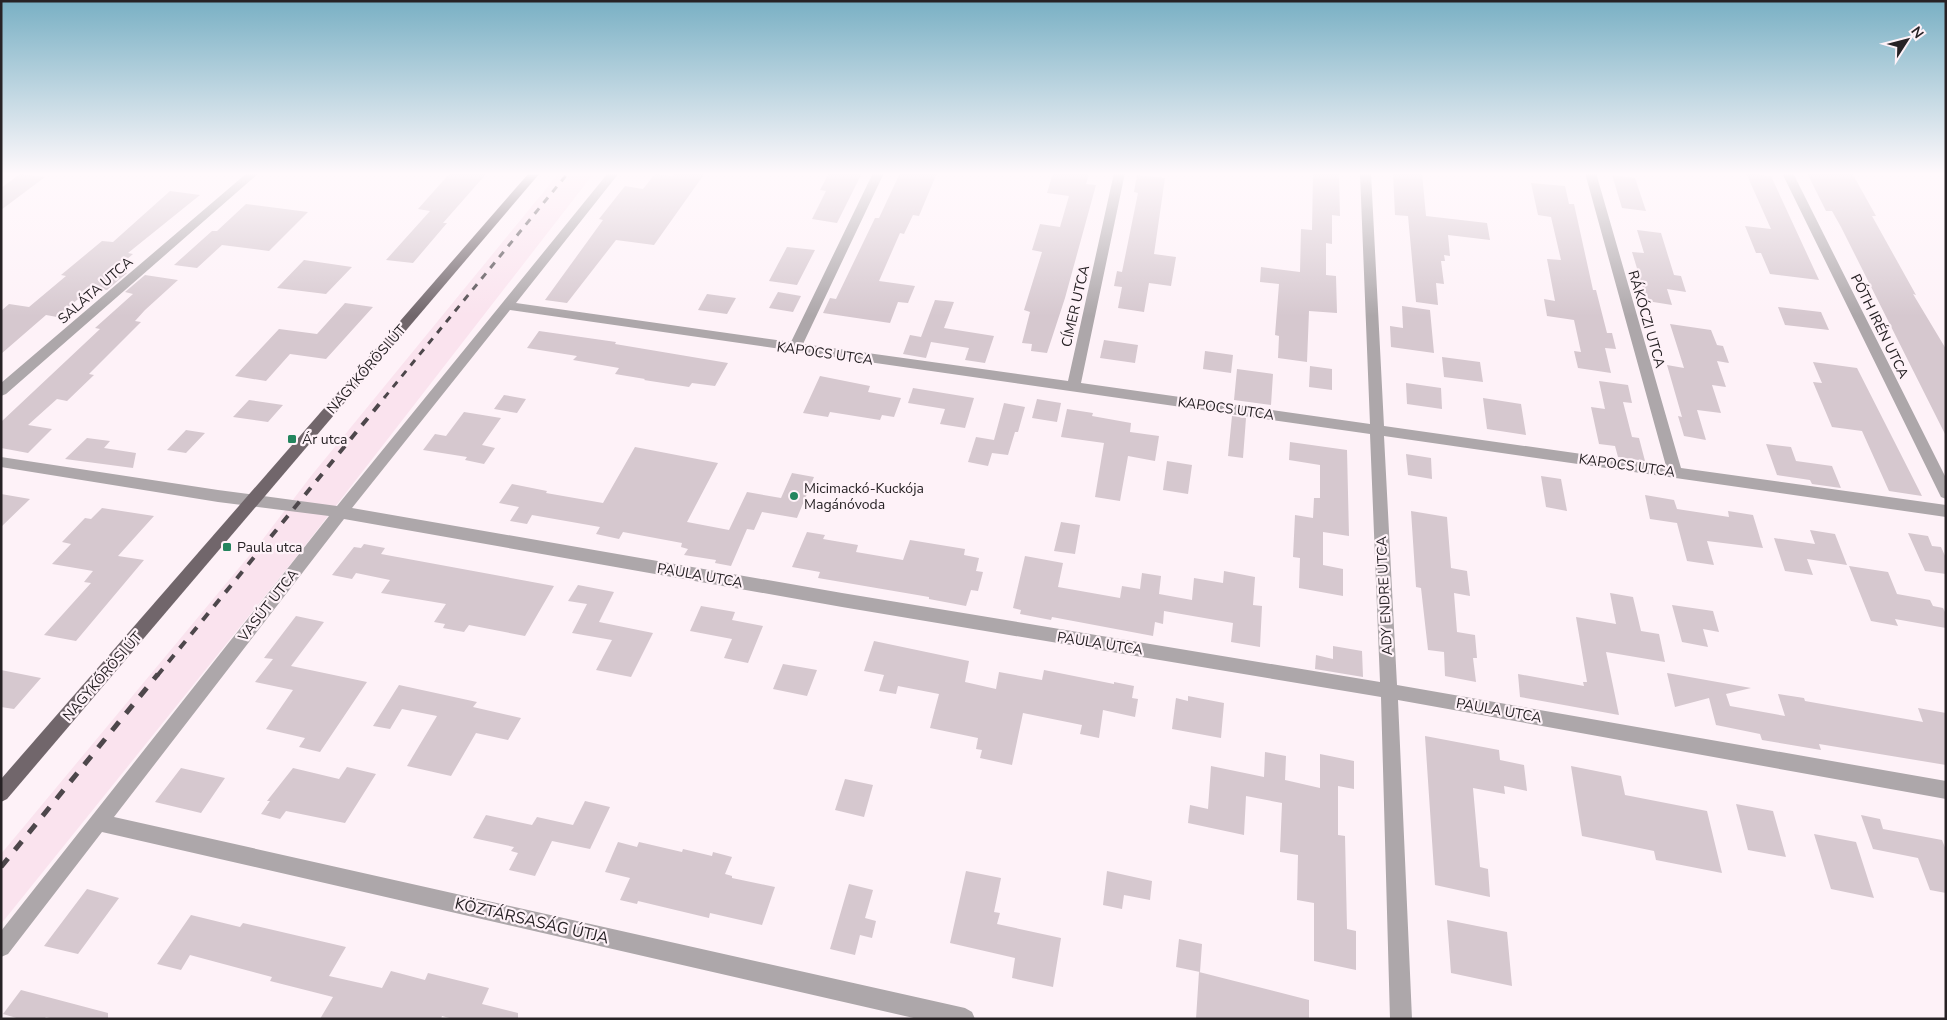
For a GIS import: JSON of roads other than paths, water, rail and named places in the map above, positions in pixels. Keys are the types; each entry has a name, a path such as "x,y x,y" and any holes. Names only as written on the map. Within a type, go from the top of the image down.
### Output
{"main road":[{"name":"NAGYKŐRÖSI ÚT","path":"1,792 494,221"}],"street":[{"name":"SALÁTA UTCA","path":"1,391 199,221"},
{"name":"VASÚT UTCA","path":"1,947 341,512 576,221"},
{"path":"794,349 856,221"},
{"name":"CÍMER UTCA","path":"1073,387 1110,221"},
{"name":"ADY ENDRE UTCA","path":"1367,221 1402,1019"},
{"name":"RÁKÓCZI UTCA","path":"1604,221 1675,472"},
{"name":"PÓTH IRÉN UTCA","path":"1810,221 1946,493"},
{"name":"KAPOCS UTCA","path":"507,306 794,349 1376,429 1946,512"},
{"path":"1,462 253,500"},
{"name":"PAULA UTCA","path":"253,500 341,512 842,600 1389,691 1946,790"},
{"name":"KÖZTÁRSASÁG ÚTJA","path":"98,822 965,1019"}],"railway":[{"path":"384,398 529,221"},
{"path":"157,676 385,397"},
{"path":"1,867 158,674"}],"place":[{"name":"Ár utca","path":"292,439"},
{"name":"Micimackó-Kuckója Magánóvoda","path":"794,496"},
{"name":"Paula utca","path":"227,547"}]}
